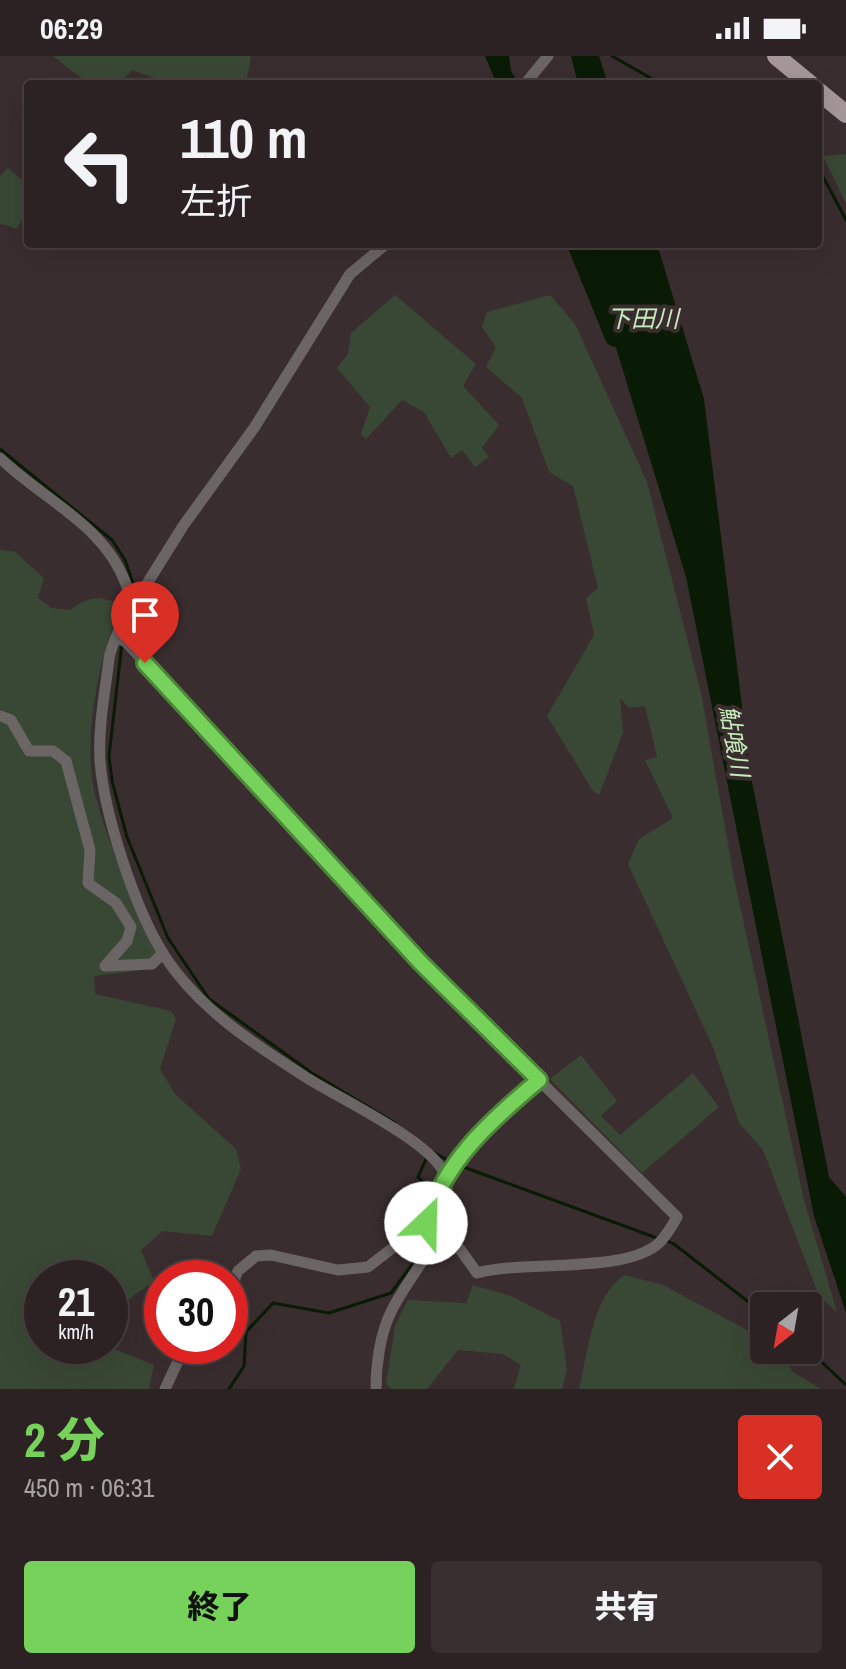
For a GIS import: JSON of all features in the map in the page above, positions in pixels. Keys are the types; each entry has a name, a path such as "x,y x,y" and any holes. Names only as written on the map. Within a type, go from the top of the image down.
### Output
{"main road":[{"path":"776,56 805,80"},
{"path":"822,94 846,114"}],"street":[{"path":"528,80 548,56"},
{"path":"381,248 350,274 254,428 133,597 121,639 110,653 101,728 104,800 139,901 163,953 191,992 224,1020 303,1076 392,1126 449,1171"},
{"path":"0,458 90,529 117,565 133,597"},
{"path":"121,639 420,962 677,1217 658,1244 639,1255 554,1267 497,1268 477,1273 457,1245 440,1232"},
{"path":"0,716 11,720 29,751 53,751 66,761 90,850 88,883 116,903 131,927 127,941 105,966 152,964 163,953"},
{"path":"248,1262 256,1256 271,1255 338,1270 377,1264 399,1243 421,1232 449,1171 509,1105 539,1080"},
{"path":"376,1389 383,1333 391,1312 440,1232 449,1171"},
{"path":"165,1389 177,1364"}],"shaded area":[{"path":"53,56 251,56 247,80 160,80 132,70 123,80 84,80"},
{"path":"846,154 846,204 823,156"},
{"path":"8,168 24,182 24,216 16,229 0,223 0,176"},
{"path":"395,295 476,364 463,386 499,425 482,448 489,457 475,467 462,450 451,458 424,412 402,400 366,439 361,434 370,407 337,368 348,354 351,333"},
{"path":"550,295 575,324 647,482 701,693 734,878 804,1200 837,1312 822,1299 822,1292 817,1292 763,1150 739,1123 713,1047 628,864 639,839 673,818 645,760 657,757 645,706 629,708 620,698 623,733 599,795 593,791 547,716 594,635 586,598 598,588 573,486 549,472 522,398 486,367 496,347 482,327 487,312"},
{"path":"0,550 15,552 44,578 38,598 51,608 70,610 95,598 121,605 99,674 90,752 92,776 108,838 158,953 144,970 94,976 95,994 171,1011 176,1019 160,1069 175,1094 236,1149 241,1169 212,1236 163,1231 141,1250 145,1260 144,1288 128,1300 128,1260 24,1260 24,1364 128,1364 128,1354 144,1361 144,1364 154,1365 149,1389 0,1389"},
{"path":"581,1055 617,1101 601,1116 620,1135 693,1073 719,1107 642,1173 550,1079"},
{"path":"625,1275 663,1285 750,1332 750,1364 789,1364 791,1371 821,1389 579,1389 598,1311 614,1284"},
{"path":"473,1285 511,1296 560,1321 567,1370 562,1389 514,1389 521,1365 503,1354 458,1350 427,1389 392,1389 386,1384 395,1326 408,1300 466,1303"}],"water":[{"path":"485,56 509,56 511,71 517,80 495,80"},
{"path":"571,56 599,56 607,80 577,80"},
{"name":"下田川","path":"578,248 658,248 704,399 750,771 829,1177 846,1197 846,1313 814,1216 686,577 598,289"}],"waterway":[{"path":"612,56 654,80"},
{"path":"822,175 846,220"},
{"name":"鮎喰川","path":"579,248 615,337"},
{"path":"0,449 112,540 125,560 135,589"},
{"path":"125,636 135,601"},
{"path":"122,643 109,756 112,781 127,837 168,938 209,999 312,1073 395,1123"},
{"path":"433,1152 451,1162"},
{"path":"427,1157 418,1177 432,1193"},
{"path":"458,1165 657,1238"},
{"path":"229,1389 244,1366 246,1332 273,1303 329,1313 391,1293 416,1259 433,1227 439,1203 437,1200"},
{"path":"665,1240 750,1303"},
{"path":"822,1362 846,1385"}],"route":[{"path":"145,663 420,962 539,1080 509,1105 455,1160 446,1181 433,1199 426,1223"}]}
